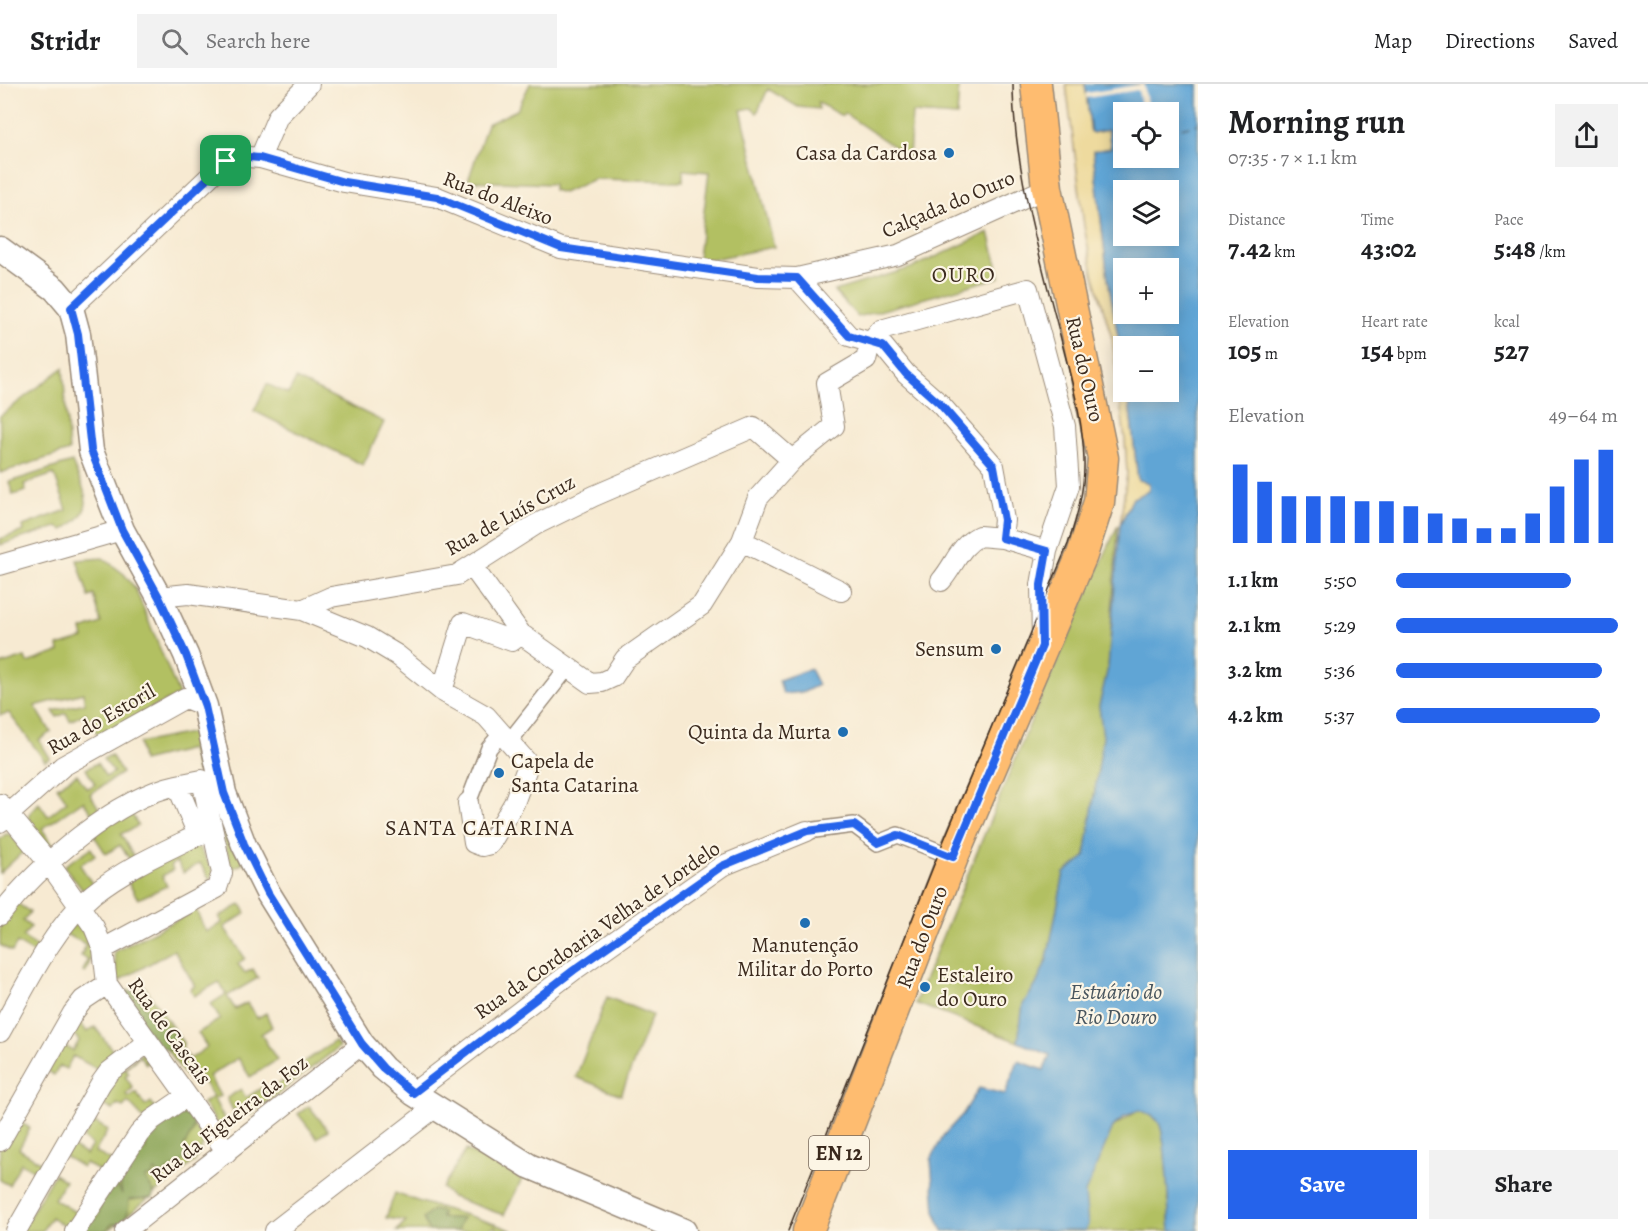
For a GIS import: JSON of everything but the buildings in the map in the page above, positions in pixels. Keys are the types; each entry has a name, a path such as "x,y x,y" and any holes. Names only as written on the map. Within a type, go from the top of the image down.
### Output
{"main road":[{"name":"Rua do Ouro","path":"808,1231 953,857 1082,555 1099,502 1103,458 1047,188 1036,84"}],"street":[{"path":"260,158 278,116 309,84"},
{"name":"Rua do Aleixo","path":"71,308 226,161 236,156 260,158 344,182 437,197 561,248 758,277 797,278"},
{"name":"Calçada do Ouro","path":"797,278 898,255 1047,188"},
{"path":"0,249 55,289 71,308 78,334 91,450 122,530 159,597 205,706 224,793 244,844 268,893 362,1044 383,1068 413,1093 529,1166 684,1231"},
{"path":"797,278 849,336 883,346 906,374 940,404 994,466 1004,520 1002,538"},
{"name":"Rua do Ouro","path":"870,343 881,330 1028,288 1065,426 1069,486 1047,551 1041,585 1042,646"},
{"path":"472,566 522,634 590,683 602,682 613,677 626,659 702,605 742,541 758,498 792,460 834,426 827,383 866,360 870,343"},
{"name":"Rua de Luís Cruz","path":"302,610 331,597 457,575 535,525 594,496 754,427 792,460"},
{"path":"0,565 122,530"},
{"path":"941,582 953,567 959,551 970,540 979,536 1002,538 1047,551"},
{"path":"742,541 841,591"},
{"path":"159,597 188,594 302,610 368,637 397,655 442,691 486,716 505,738 528,765 514,803 490,844 482,846 474,843 468,803 489,748 505,738 568,667"},
{"path":"442,691 463,623 512,641 522,634"},
{"name":"Rua do Estoril","path":"3,813 63,766 185,698 205,706"},
{"path":"0,915 48,862 95,826 152,790 202,780 206,833 222,873 217,888 103,949"},
{"name":"Rua de Cascais","path":"3,813 48,862 94,927 103,949 107,984 227,1152"},
{"name":"Rua da Cordoaria Velha de Lordelo","path":"413,1093 574,970 722,866 807,831 854,825 878,843 898,835 953,857"},
{"path":"0,1032 47,951 80,907 98,890 144,862 206,833"},
{"path":"0,1141 73,1012 83,1000 107,984"},
{"path":"16,1231 101,1083 109,1072 147,1043"},
{"name":"Rua da Figueira da Foz","path":"125,1231 362,1044"},
{"name":"Rua da Figueira da Foz","path":"75,1231 139,1134 152,1120 187,1096"},
{"path":"275,1231 434,1108"}],"green space":[{"path":"530,84 959,84 957,116 912,113 909,157 844,113 842,116 817,102 819,109 798,107 768,89 757,113 751,108 741,110 774,247 708,260 698,258 709,172 683,170 683,181 594,179 563,193 553,190 553,184 468,181 487,124 517,110"},
{"path":"989,232 1000,277 858,317 834,291 914,267"},
{"path":"63,368 69,451 0,473 0,416"},
{"path":"296,379 384,422 363,465 254,411 267,384 288,394"},
{"path":"72,462 86,500 81,515 63,530 57,527 0,545 0,539 24,531 23,526 67,510 54,474 24,484 26,491 13,495 9,482"},
{"path":"1118,525 1108,668 1099,706 1103,737 1085,857 1064,873 1047,959 1036,985 1023,1004 1018,1042 915,1003 1033,716"},
{"path":"103,558 124,574 135,588 179,695 98,735 86,713 70,721 66,713 57,717 53,711 85,703 83,693 35,706 51,732 39,740 50,758 45,761 9,713 0,715 0,665 25,657 27,663 59,652 58,646 84,638 82,630 101,623 94,595 89,597 77,560"},
{"path":"200,731 244,863 232,869 205,773 197,773 191,749 142,761 139,743"},
{"path":"111,755 122,773 90,794 102,813 95,818 83,801 42,829 54,847 50,849 28,821 29,814 39,803 48,816 67,801 57,787 77,774 87,789 95,784 86,769 97,763 106,777 114,772 103,759"},
{"path":"130,810 138,826 121,834 135,859 131,861 120,845 106,854 93,834"},
{"path":"6,834 11,835 24,851 0,873 0,839"},
{"path":"194,846 199,848 214,872 210,880 200,863 183,873 177,862 171,865 173,870 162,876 167,886 138,899 126,879"},
{"path":"91,848 95,855 80,865 93,885 84,892 64,866"},
{"path":"15,902 30,912 23,921 31,927 23,937 38,948 37,955 17,943 12,952 0,945 0,920"},
{"path":"241,904 246,913 224,927 245,958 238,964 245,973 253,969 258,978 227,996 235,1009 247,1003 257,1018 266,1013 272,1027 261,1034 277,1060 250,1077 238,1058 209,1076 220,1096 214,1099 229,1129 221,1129 203,1103 213,1097 199,1074 189,1081 130,998 144,986 183,1043 182,1049 190,1059 207,1047 198,1033 220,1019 211,1004 226,994 219,982 194,996 190,989 195,986 174,950 117,982 114,952 196,910 206,932 222,923 219,917"},
{"path":"78,920 86,934 91,952 85,973 83,971 88,960 81,956 86,944 65,934"},
{"path":"127,991 133,991 161,1026 164,1024 170,1028 175,1044 172,1050 161,1048 124,1002"},
{"path":"607,997 652,1015 621,1095 576,1077"},
{"path":"75,1015 87,1032 95,1027 116,1055 99,1070 73,1056 66,1069 60,1066 54,1075 43,1069 59,1042 73,1051 79,1041 68,1026"},
{"path":"335,1041 339,1047 250,1115 244,1105 233,1111 227,1098 241,1089 246,1098 266,1085 270,1090 289,1077 288,1073"},
{"path":"142,1052 149,1062 146,1064 140,1056 125,1068 129,1073 125,1076 133,1088 126,1094 128,1097 136,1092 145,1106 151,1102 157,1110 144,1119 128,1102 123,1107 117,1104 113,1110 95,1101 108,1082"},
{"path":"309,1106 328,1130 317,1138 298,1114"},
{"path":"179,1107 200,1134 203,1145 195,1161 108,1231 81,1231 141,1136"},
{"path":"1139,1110 1155,1118 1162,1131 1170,1231 1062,1231 1113,1127"},
{"path":"175,1112 191,1117 194,1122 192,1133 184,1146 186,1159 161,1176 155,1171 152,1176 145,1178 154,1192 152,1198 129,1200 128,1212 122,1224 112,1224 105,1231 79,1231 99,1214 99,1199 115,1187 118,1187 122,1194 120,1181 134,1150 142,1152 146,1149 145,1136"},
{"path":"16,1120 30,1128 19,1149 45,1165 40,1174 21,1163 9,1185 0,1180 0,1149"},
{"path":"93,1121 108,1130 95,1152 112,1161 106,1175 85,1163 82,1167 64,1156 70,1145 86,1155 92,1145 83,1138"},
{"path":"466,1150 522,1179 504,1215 452,1197 442,1188"},
{"path":"54,1174 65,1181 54,1199 80,1215 70,1230 51,1217 42,1231 21,1231"},
{"path":"395,1193 513,1231 497,1231 495,1227 485,1231 396,1231 406,1221 386,1218"},
{"path":"433,1210 442,1212 441,1218 462,1218 457,1231 429,1231 423,1219"}],"sand":[{"path":"1066,84 1085,84 1091,133 1108,130 1111,149 1093,152 1113,307 1113,324 1116,324 1118,336 1113,336 1113,346 1093,273 1084,226"},
{"path":"1120,402 1129,402 1138,480 1150,483 1149,492 1133,498 1120,525 1127,473"}],"water":[{"name":"Estuário do Rio Douro","path":"1085,84 1198,84 1198,1231 1170,1231 1162,1131 1155,1118 1139,1110 1124,1117 1113,1127 1085,1193 1088,1225 1085,1231 943,1231 935,1211 931,1160 943,1136 963,1114 979,1088 1005,1094 1018,1061 1044,1070 1050,1055 1018,1042 1023,1004 1036,985 1047,959 1064,873 1085,857 1103,737 1099,706 1108,668 1120,525 1133,498 1149,491 1149,483 1138,480 1129,402 1179,402 1179,336 1118,336 1116,324 1179,324 1179,258 1113,258 1113,308 1093,151 1111,148 1108,130 1091,133"},
{"path":"810,669 818,685 804,692 783,694 779,680"}],"pier":[{"path":"1144,84 1147,102 1140,102 1138,90 1086,98 1086,93"}],"ferry route":[{"path":"1179,128 1198,124"}],"tram line":[{"path":"788,1231 939,852 1068,544 1080,503 1084,471 1079,412 1029,210 1018,146 1013,84"}],"place":[{"name":"Casa da Cardosa","path":"949,153"},
{"name":"Sensum","path":"996,649"},
{"name":"Quinta da Murta","path":"843,732"},
{"name":"Capela de Santa Catarina","path":"499,773"},
{"name":"Manutenção Militar do Porto","path":"805,923"},
{"name":"Estaleiro do Ouro","path":"925,987"}],"district":[{"name":"OURO","path":"964,275"},
{"name":"SANTA CATARINA","path":"480,828"}],"route":[{"path":"236,156 260,158 344,182 437,197 561,248 758,277 797,278 812,298 849,336 883,346 906,374 940,404 994,466 1004,520 1002,538 1047,551 1041,585 1042,646 953,857 898,835 878,843 854,825 807,831 722,866 574,970 413,1093 383,1068 362,1044 283,918 244,844 224,793 205,706 186,655 159,597 122,530 91,450 78,334 71,308 226,161 236,156"}]}
